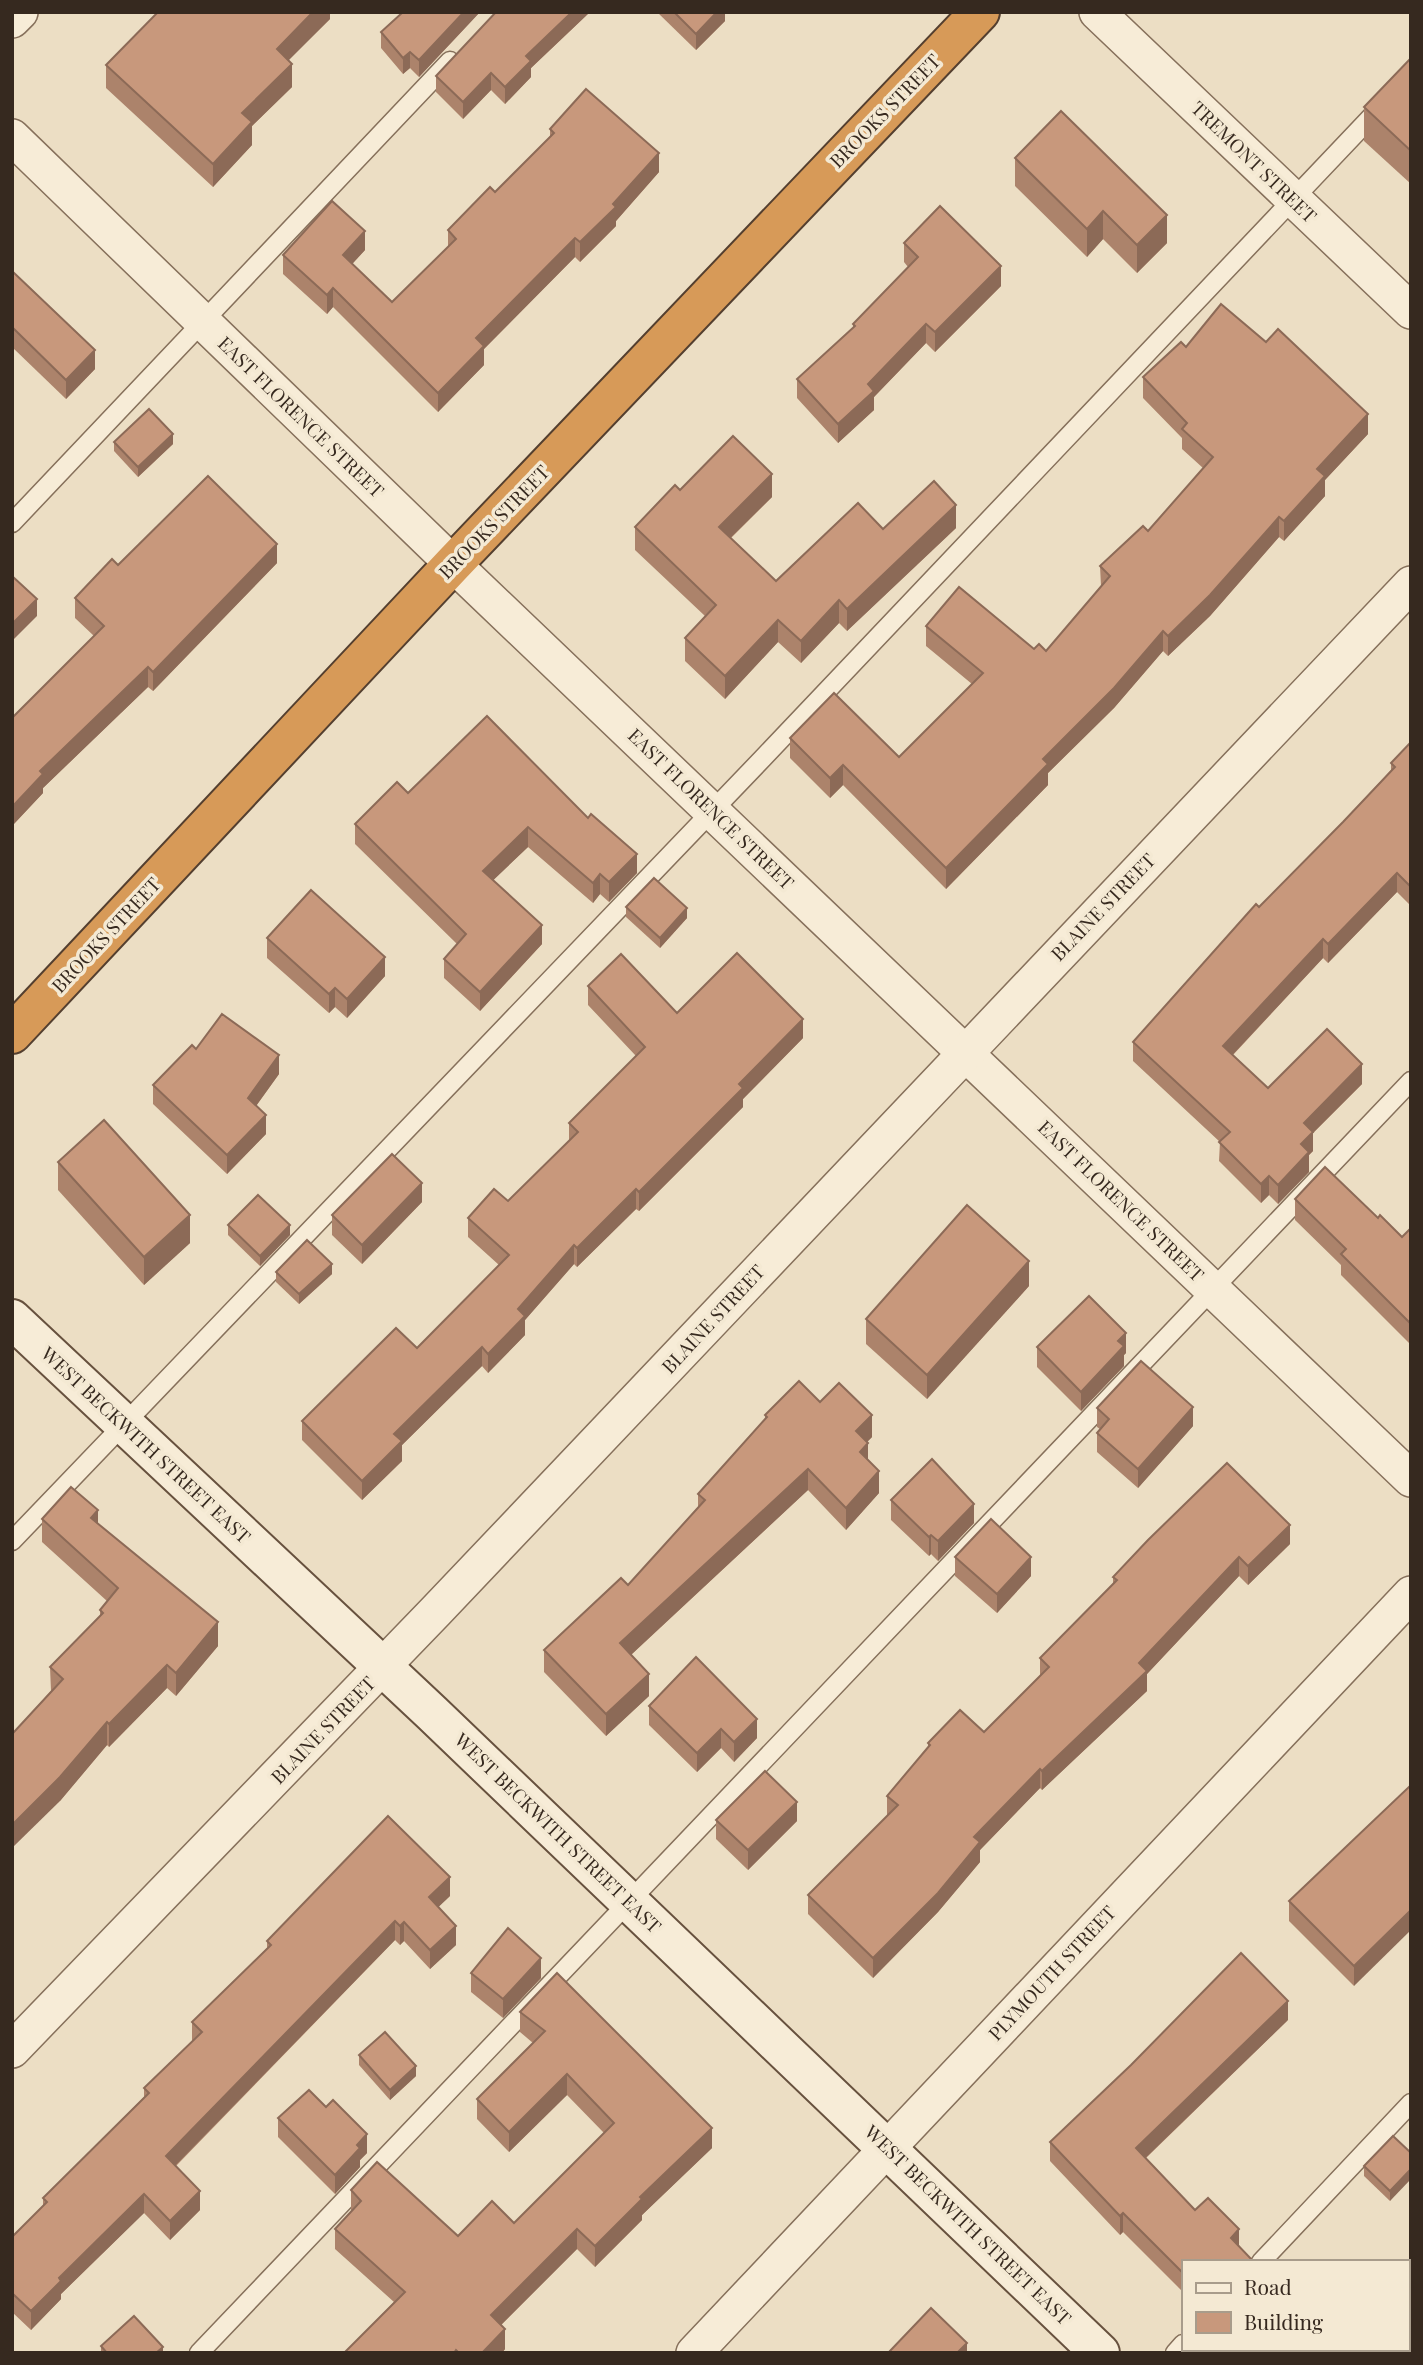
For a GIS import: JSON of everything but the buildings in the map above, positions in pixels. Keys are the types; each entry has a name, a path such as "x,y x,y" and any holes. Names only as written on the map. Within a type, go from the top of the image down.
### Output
{"highway":[{"name":"BROOKS STREET","path":"12,1034 453,564 980,12"}],"street":[{"path":"12,20 20,12"},
{"name":"TREMONT STREET","path":"1097,12 1411,311"},
{"name":"EAST FLORENCE STREET","path":"12,137 453,564 1411,1479"},
{"name":"BLAINE STREET","path":"12,2050 383,1667 1411,584"},
{"name":"WEST BECKWITH STREET EAST","path":"12,1319 383,1667 1100,2353"},
{"name":"PLYMOUTH STREET","path":"694,2353 1411,1594"}],"lane":[{"path":"12,523 459,52"},
{"path":"12,1541 713,811 1411,75"},
{"path":"199,2353 1411,1081"},
{"path":"1263,2260 1411,2103"}]}
